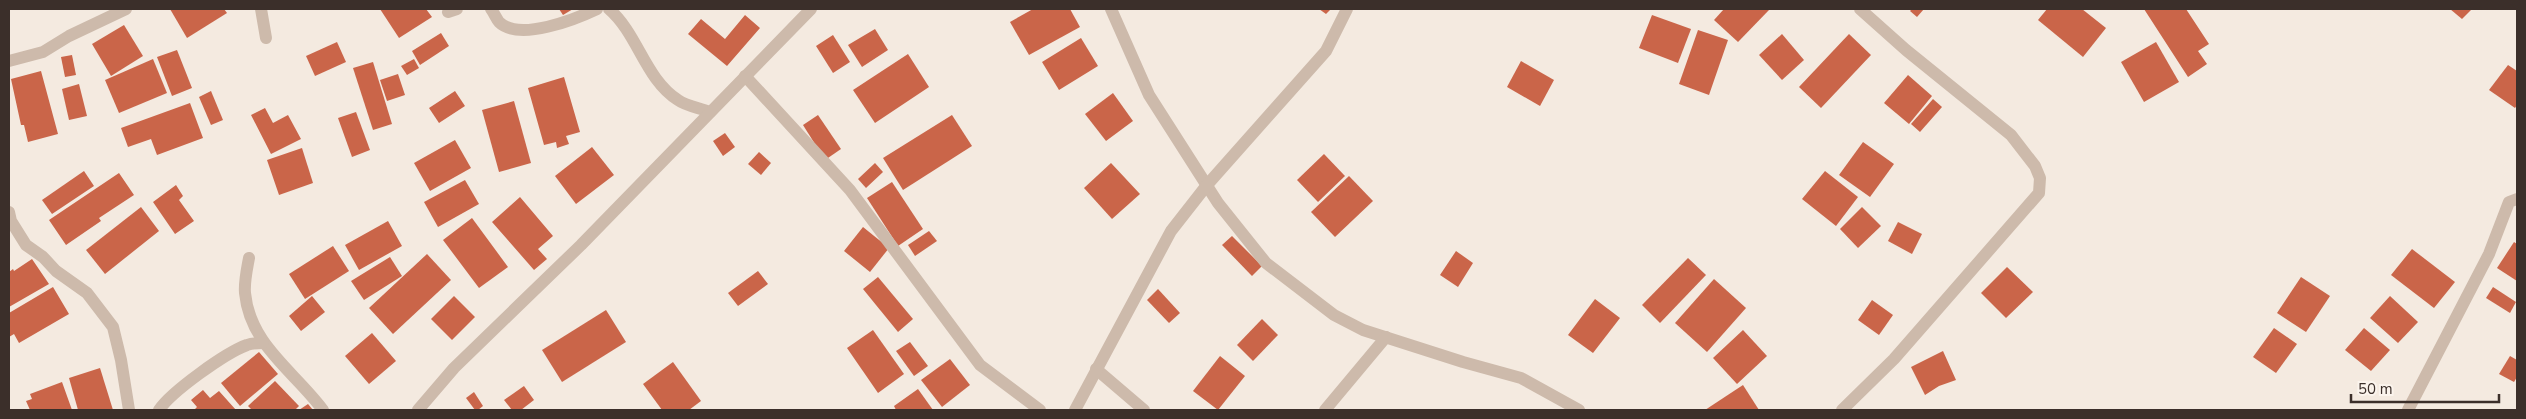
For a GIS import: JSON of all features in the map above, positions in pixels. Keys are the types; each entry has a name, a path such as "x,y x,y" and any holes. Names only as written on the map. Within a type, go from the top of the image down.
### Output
{"street":[{"path":"9,61 43,52 69,36 126,9"},
{"path":"261,9 266,38"},
{"path":"491,9 500,22 511,29 556,26 597,9"},
{"path":"609,9 627,27 660,85 678,101 710,112"},
{"path":"418,410 454,368 581,245 811,9"},
{"path":"1111,9 1149,95 1218,203 1266,263 1334,315 1363,330 1521,378 1579,410"},
{"path":"1075,410 1170,231 1207,185 1326,51 1346,9"},
{"path":"1842,410 1894,359 2039,193 2040,178 2035,166 2011,135 1906,50 1860,9"},
{"path":"745,76 850,190 980,365 1040,410"},
{"path":"2408,410 2489,254 2509,202 2517,199"},
{"path":"9,212 11,221 26,245 43,256 56,271 87,293 113,327 122,360 129,410"},
{"path":"249,258 245,291 248,315 262,343 276,360 310,393 323,410"},
{"path":"1325,410 1386,337"},
{"path":"159,410 164,402 211,366 247,345 262,343"},
{"path":"1096,369 1144,410"}],"building":[{"path":"170,9 224,9 227,13 187,38"},
{"path":"380,9 426,9 432,17 399,38"},
{"path":"559,9 573,9 563,15"},
{"path":"1033,9 1070,9 1080,27 1029,55 1010,22"},
{"path":"1319,9 1331,9 1326,14"},
{"path":"1724,9 1770,9 1738,42 1714,20"},
{"path":"1912,9 1924,9 1917,17 1910,11"},
{"path":"2047,9 2082,9 2106,28 2083,57 2038,20"},
{"path":"2144,9 2186,9 2209,44 2198,51 2207,64 2188,77"},
{"path":"2450,9 2472,9 2462,19"},
{"path":"745,15 760,28 727,66 688,34 701,19 725,39"},
{"path":"1652,15 1691,29 1678,63 1639,48"},
{"path":"124,25 143,56 111,76 92,44"},
{"path":"875,29 888,50 862,67 848,45"},
{"path":"1698,30 1728,40 1709,95 1679,84"},
{"path":"441,33 449,46 420,65 412,51"},
{"path":"1782,34 1804,60 1782,80 1759,55"},
{"path":"1849,34 1871,55 1821,108 1799,87"},
{"path":"833,35 850,62 833,73 816,46"},
{"path":"1081,38 1098,66 1059,90 1042,62"},
{"path":"337,42 346,62 315,76 306,56"},
{"path":"2156,42 2179,82 2144,102 2121,62"},
{"path":"177,50 192,88 172,96 157,57"},
{"path":"908,54 929,87 875,123 853,90"},
{"path":"72,55 76,75 65,77 61,57"},
{"path":"153,59 167,93 119,113 105,80"},
{"path":"414,59 419,68 407,75 401,66"},
{"path":"1521,61 1554,80 1540,106 1507,87"},
{"path":"373,62 392,124 373,130 353,68"},
{"path":"2508,65 2517,71 2517,105 2515,108 2489,90"},
{"path":"41,71 58,134 28,142 24,125 21,125 11,79"},
{"path":"398,74 405,95 387,101 380,80"},
{"path":"1908,75 1932,96 1909,124 1884,103"},
{"path":"564,77 580,132 566,136 569,144 557,148 556,142 544,145 528,88"},
{"path":"79,84 87,116 69,120 62,89"},
{"path":"211,91 223,120 211,125 199,97"},
{"path":"455,91 465,106 439,123 429,108"},
{"path":"1113,93 1133,121 1106,141 1085,114"},
{"path":"1933,99 1942,107 1920,132 1911,124"},
{"path":"514,101 531,163 499,172 482,110"},
{"path":"190,103 203,138 157,155 151,139 128,147 121,128"},
{"path":"265,108 273,123 288,115 301,139 271,154 251,115"},
{"path":"356,112 370,150 352,157 338,118"},
{"path":"818,115 841,149 825,160 803,125"},
{"path":"952,115 972,146 903,190 883,158"},
{"path":"725,133 735,147 723,156 713,141"},
{"path":"455,140 471,168 430,191 414,163"},
{"path":"1863,142 1894,164 1870,197 1839,175"},
{"path":"592,147 614,175 576,204 555,176"},
{"path":"302,148 313,183 279,195 267,160"},
{"path":"759,152 771,163 761,175 748,164"},
{"path":"1324,154 1345,176 1318,202 1297,180"},
{"path":"875,163 883,172 866,188 858,179"},
{"path":"1111,163 1140,194 1112,219 1084,188"},
{"path":"84,171 94,186 52,214 42,200"},
{"path":"1825,171 1858,197 1836,226 1802,199"},
{"path":"119,173 134,195 99,218 101,221 66,245 49,220"},
{"path":"1349,176 1373,201 1335,237 1311,212"},
{"path":"465,180 479,204 438,227 424,202"},
{"path":"892,182 923,229 898,246 867,198"},
{"path":"176,185 183,196 179,200 194,221 175,234 153,202"},
{"path":"520,197 553,236 538,249 547,259 534,270 492,222"},
{"path":"141,207 159,231 105,274 86,250"},
{"path":"1862,207 1881,226 1858,248 1840,229"},
{"path":"472,218 508,267 479,288 443,240"},
{"path":"388,221 402,246 359,270 345,245"},
{"path":"1898,222 1922,234 1912,254 1888,241"},
{"path":"863,227 889,248 870,272 844,251"},
{"path":"929,231 937,241 915,256 908,245"},
{"path":"1232,236 1262,266 1252,276 1222,245"},
{"path":"2514,242 2517,244 2517,281 2497,268"},
{"path":"333,246 349,271 305,299 289,274"},
{"path":"2412,249 2455,282 2434,308 2391,275"},
{"path":"1456,251 1473,263 1458,287 1440,275"},
{"path":"427,254 451,280 393,334 369,308"},
{"path":"390,257 402,276 364,300 351,281"},
{"path":"1688,258 1706,275 1660,323 1642,305"},
{"path":"32,259 49,284 9,307 9,272 13,269 14,271"},
{"path":"2007,267 2033,292 2006,318 1981,293"},
{"path":"758,271 768,284 738,306 728,293"},
{"path":"878,277 913,319 898,332 863,289"},
{"path":"2301,277 2330,296 2306,332 2277,313"},
{"path":"1714,279 1746,308 1707,352 1675,323"},
{"path":"53,287 69,314 19,343 14,334 9,337 9,313"},
{"path":"2493,287 2516,302 2510,313 2486,298"},
{"path":"1158,289 1180,313 1169,323 1147,300"},
{"path":"312,296 325,312 301,331 289,316"},
{"path":"454,296 475,317 452,340 431,319"},
{"path":"2390,296 2418,322 2398,343 2370,318"},
{"path":"1595,299 1620,318 1593,353 1568,335"},
{"path":"1872,300 1893,315 1879,335 1858,320"},
{"path":"606,310 626,342 562,382 542,350"},
{"path":"1262,319 1278,335 1253,361 1237,345"},
{"path":"2274,328 2297,344 2276,373 2253,357"},
{"path":"2364,328 2390,350 2371,371 2345,350"},
{"path":"873,330 904,374 878,393 847,348"},
{"path":"1743,330 1767,356 1737,384 1713,358"},
{"path":"372,333 396,361 369,384 345,356"},
{"path":"910,342 928,366 914,376 896,351"},
{"path":"1943,351 1956,380 1939,386 1925,395 1911,367"},
{"path":"259,352 278,374 240,406 221,383"},
{"path":"1220,356 1245,376 1218,410 1193,391"},
{"path":"2510,356 2517,360 2517,377 2514,382 2499,374"},
{"path":"950,359 970,385 942,407 921,380"},
{"path":"673,362 701,401 689,410 662,410 643,384"},
{"path":"100,368 113,410 78,410 69,378"},
{"path":"275,381 299,406 295,410 252,410 248,406"},
{"path":"62,382 72,410 30,410 26,401 32,399 30,394"},
{"path":"1743,385 1759,410 1705,410"},
{"path":"524,386 534,400 521,410 512,410 504,400"},
{"path":"918,389 933,410 896,410 894,406"},
{"path":"203,390 210,398 219,391 236,410 194,410 197,407 191,400"},
{"path":"474,392 483,406 478,410 475,410 466,398"},
{"path":"308,404 313,410 299,410"}]}
